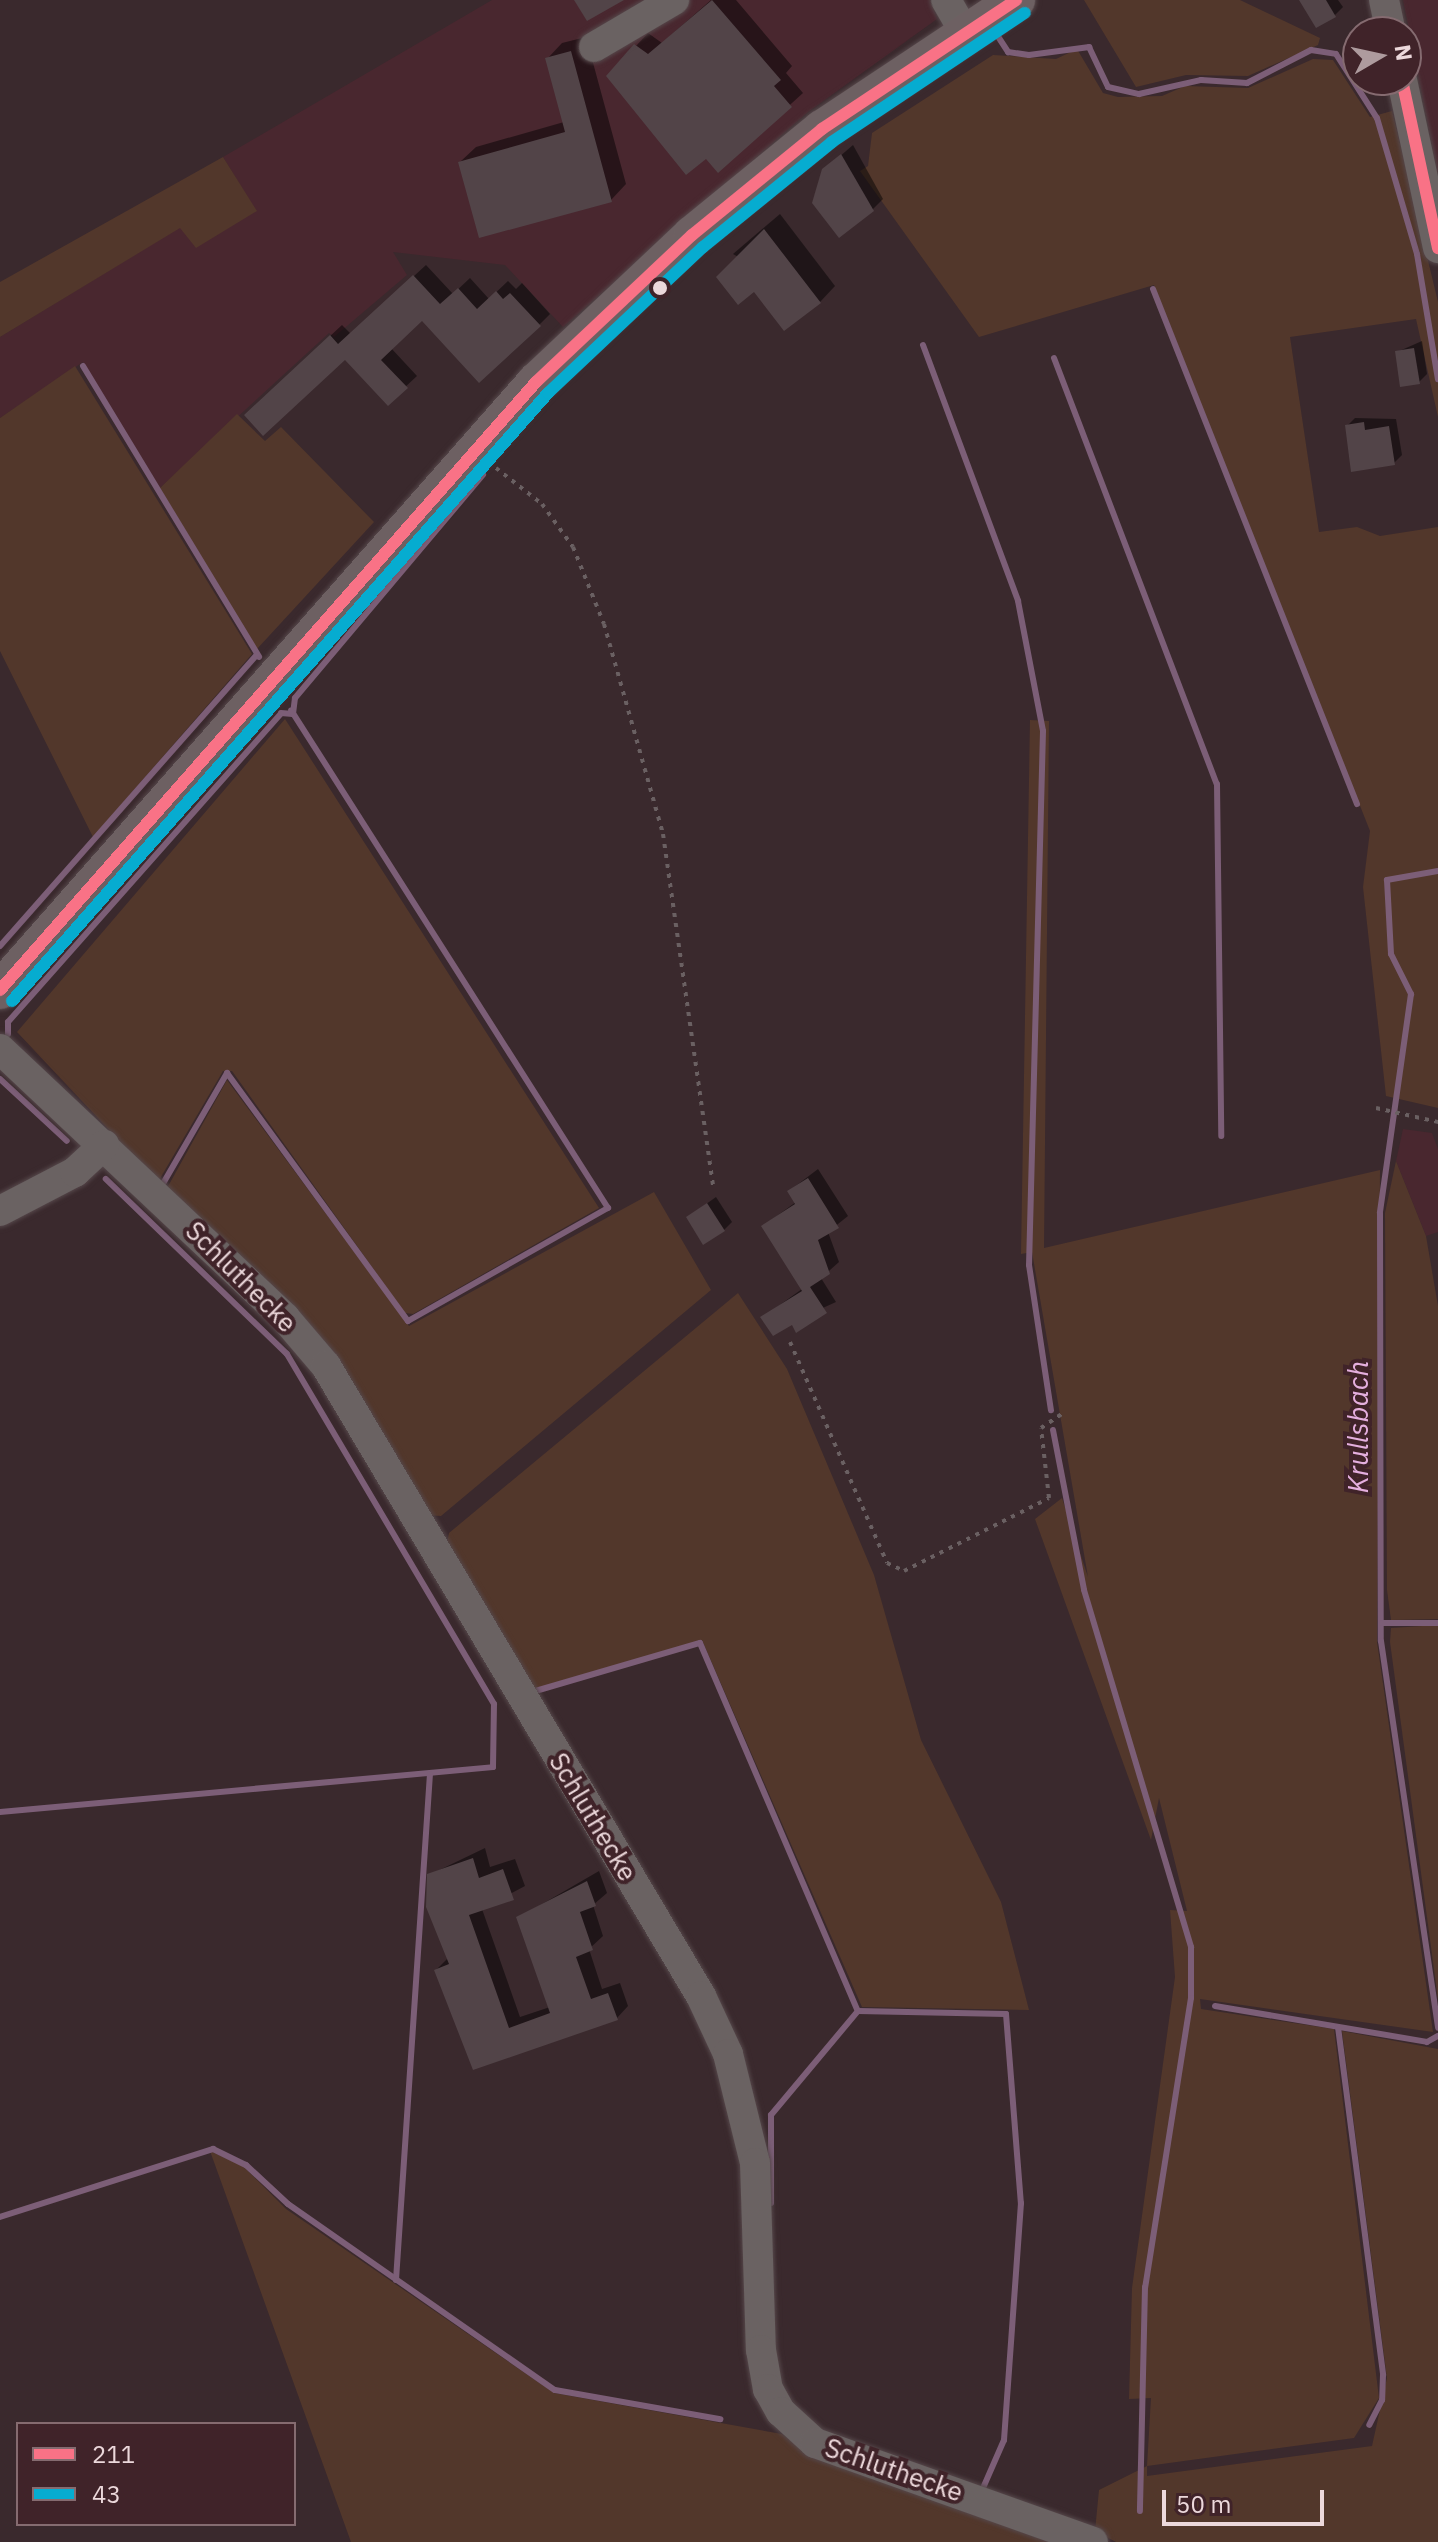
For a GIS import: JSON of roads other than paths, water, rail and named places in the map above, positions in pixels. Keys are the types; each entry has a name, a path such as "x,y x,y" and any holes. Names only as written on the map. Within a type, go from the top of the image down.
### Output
{"main road":[{"path":"0,990 536,382 692,235 955,16 1016,0"}],"street":[{"path":"594,47 674,0"},
{"path":"1407,96 1432,186 1438,248"},
{"name":"Schluthecke","path":"0,1049 285,1318 326,1366 701,1996 728,2054 750,2133 761,2350 768,2389 781,2412 815,2443 1093,2542"},
{"path":"0,1211 75,1172 104,1145"}],"waterway":[{"name":"Krullsbach","path":"999,38 1008,52 1029,55 1089,47 1108,87 1139,94 1201,80 1247,83 1311,50 1336,54 1377,118 1417,254 1438,379"},
{"path":"1153,289 1357,804"},
{"path":"923,345 1018,601 1043,731 1029,1265 1051,1410"},
{"path":"1054,358 1217,784 1221,1136"},
{"path":"83,366 259,657"},
{"path":"8,1034 8,1022 281,713 293,714 295,698 483,475"},
{"path":"0,946 257,655"},
{"path":"161,1187 227,1073 408,1321 608,1208 291,710"},
{"name":"Krullsbach","path":"1438,871 1387,880 1391,954 1411,994 1380,1213 1381,1641 1438,2028"},
{"path":"0,1079 67,1141"},
{"path":"0,1812 493,1767 494,1704 287,1354 106,1179"},
{"path":"1053,1430 1084,1590 1191,1947 1191,1998 1145,2287 1140,2511"},
{"path":"1382,1623 1438,1623"},
{"path":"532,1692 700,1643 858,2011"},
{"path":"396,2280 430,1774"},
{"path":"1215,2006 1427,2042 1438,2036"},
{"path":"858,2011 1006,2014 1021,2203 1004,2440 983,2488"},
{"path":"771,2203 771,2115 858,2011"},
{"path":"1338,2027 1383,2375 1382,2400 1369,2425"},
{"path":"0,2217 213,2149 246,2165 288,2204 555,2390 720,2419"}]}
